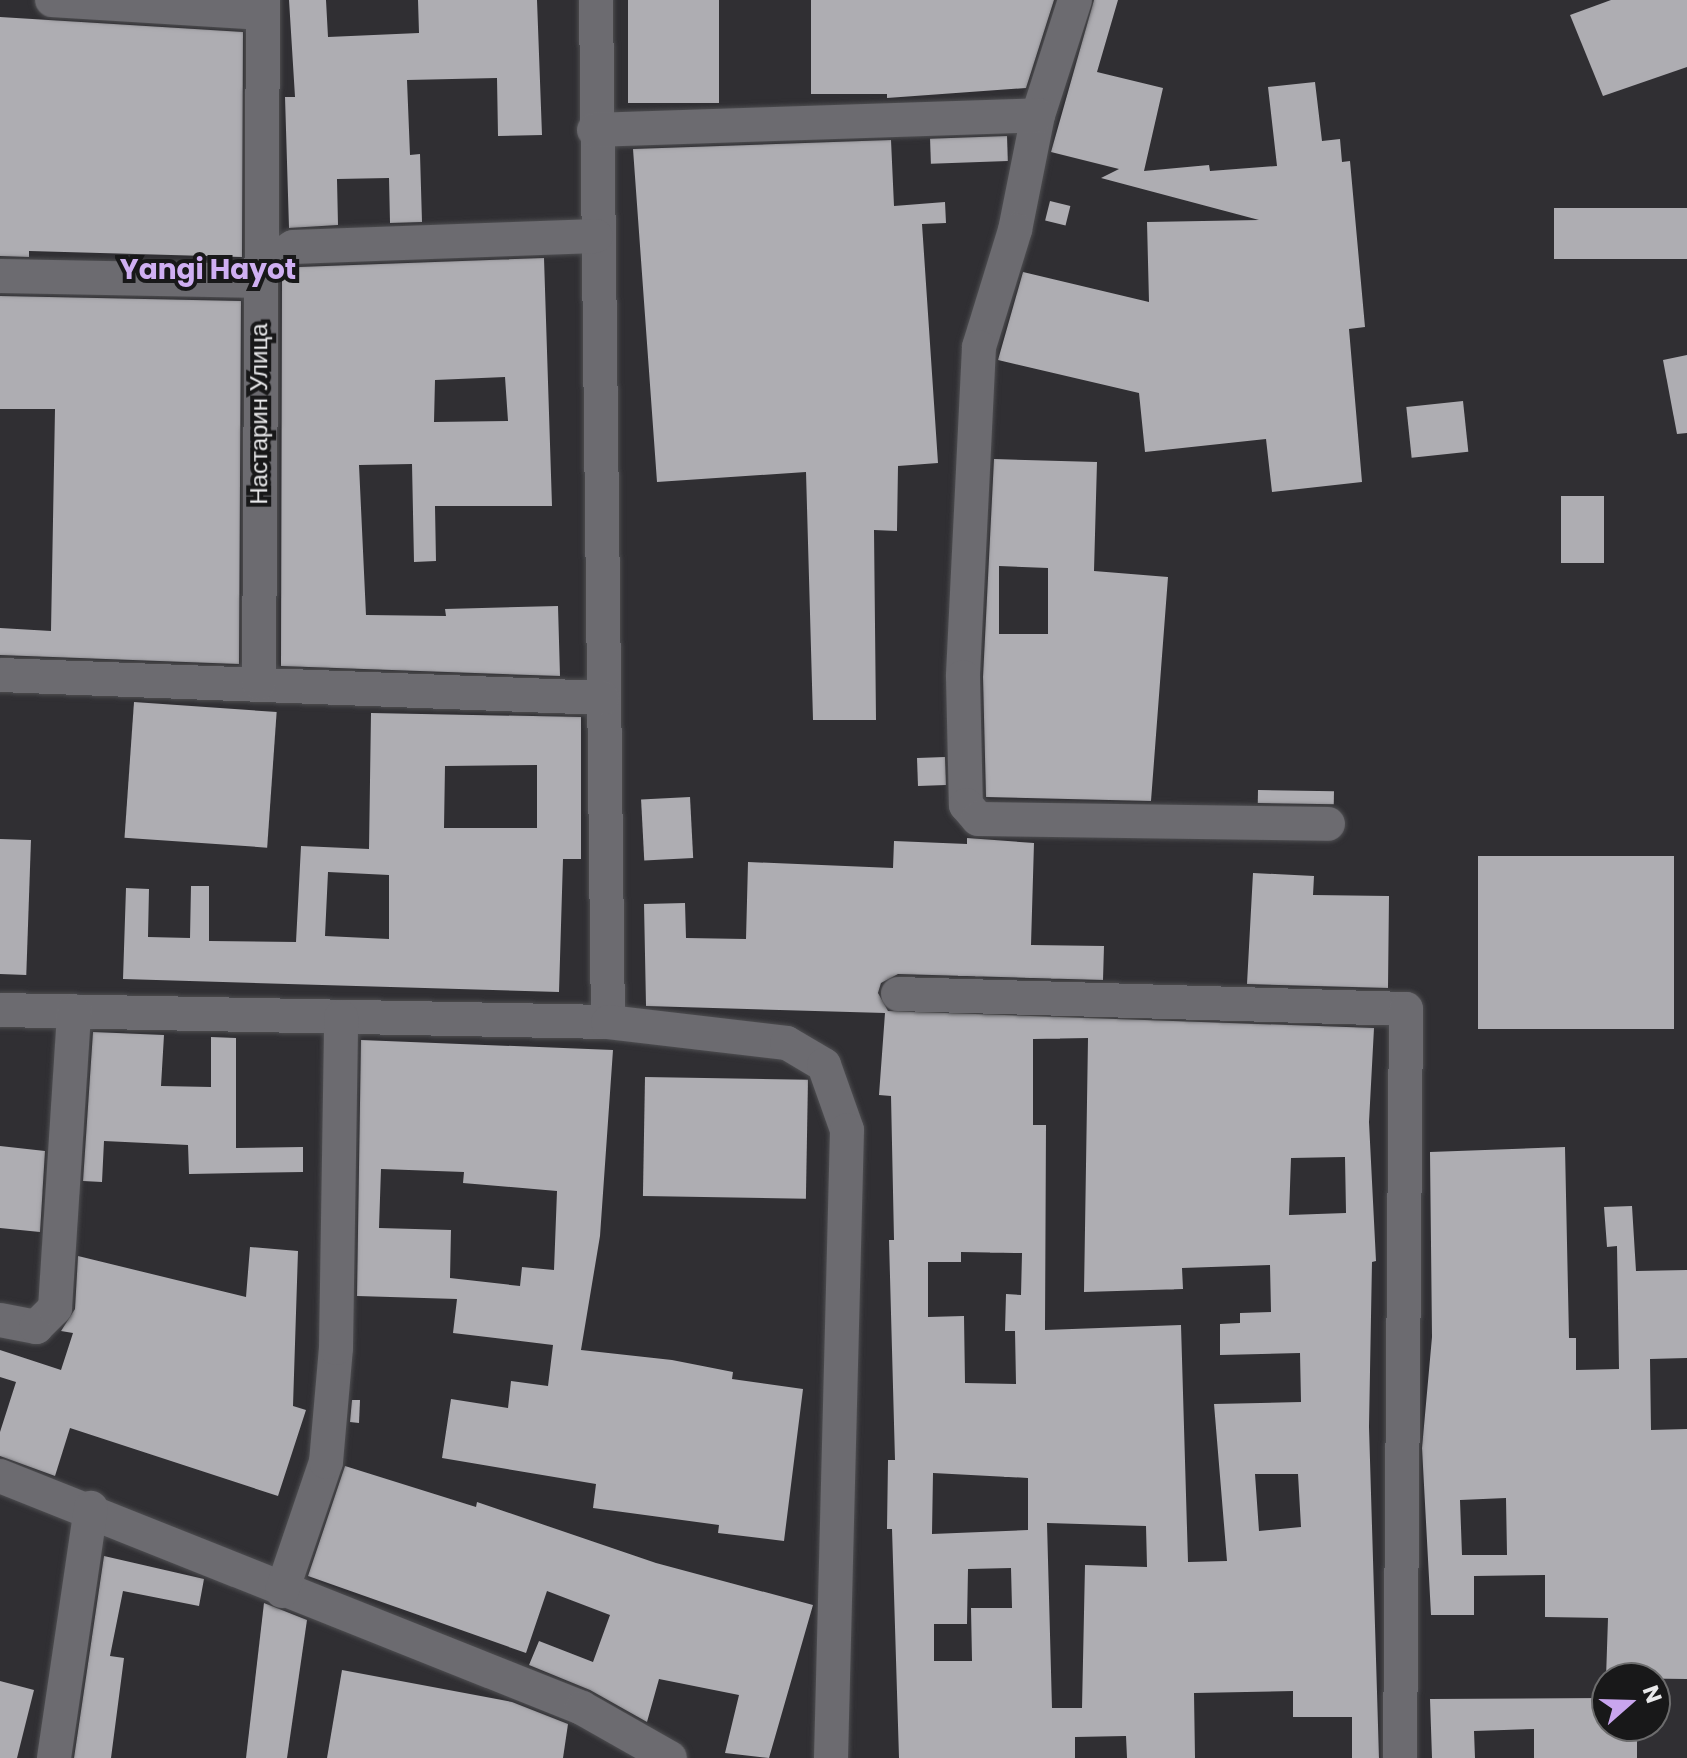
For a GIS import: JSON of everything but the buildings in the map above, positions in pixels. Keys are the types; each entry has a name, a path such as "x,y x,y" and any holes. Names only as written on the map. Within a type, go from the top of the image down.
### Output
{"street":[{"path":"52,0 263,6"},
{"path":"596,0 594,130 608,1022"},
{"path":"1075,0 1038,115 1015,230 979,347 963,677 966,805 978,819 1328,824"},
{"name":"Настарин Улица","path":"259,683 259,275 263,6"},
{"path":"594,130 1038,115"},
{"path":"0,276 259,275 293,247 596,236"},
{"path":"0,675 603,698"},
{"path":"898,994 1406,1009 1400,1758"},
{"path":"0,1010 608,1022 787,1043 824,1065 847,1130 831,1758"},
{"path":"0,1320 36,1327 55,1308 74,1012"},
{"path":"282,1591 326,1462 336,1348 341,1017"},
{"path":"0,1476 91,1508 282,1591 582,1708 670,1758"},
{"path":"54,1758 91,1508"}],"district":[{"name":"Yangi Hayot","path":"208,270"}]}
